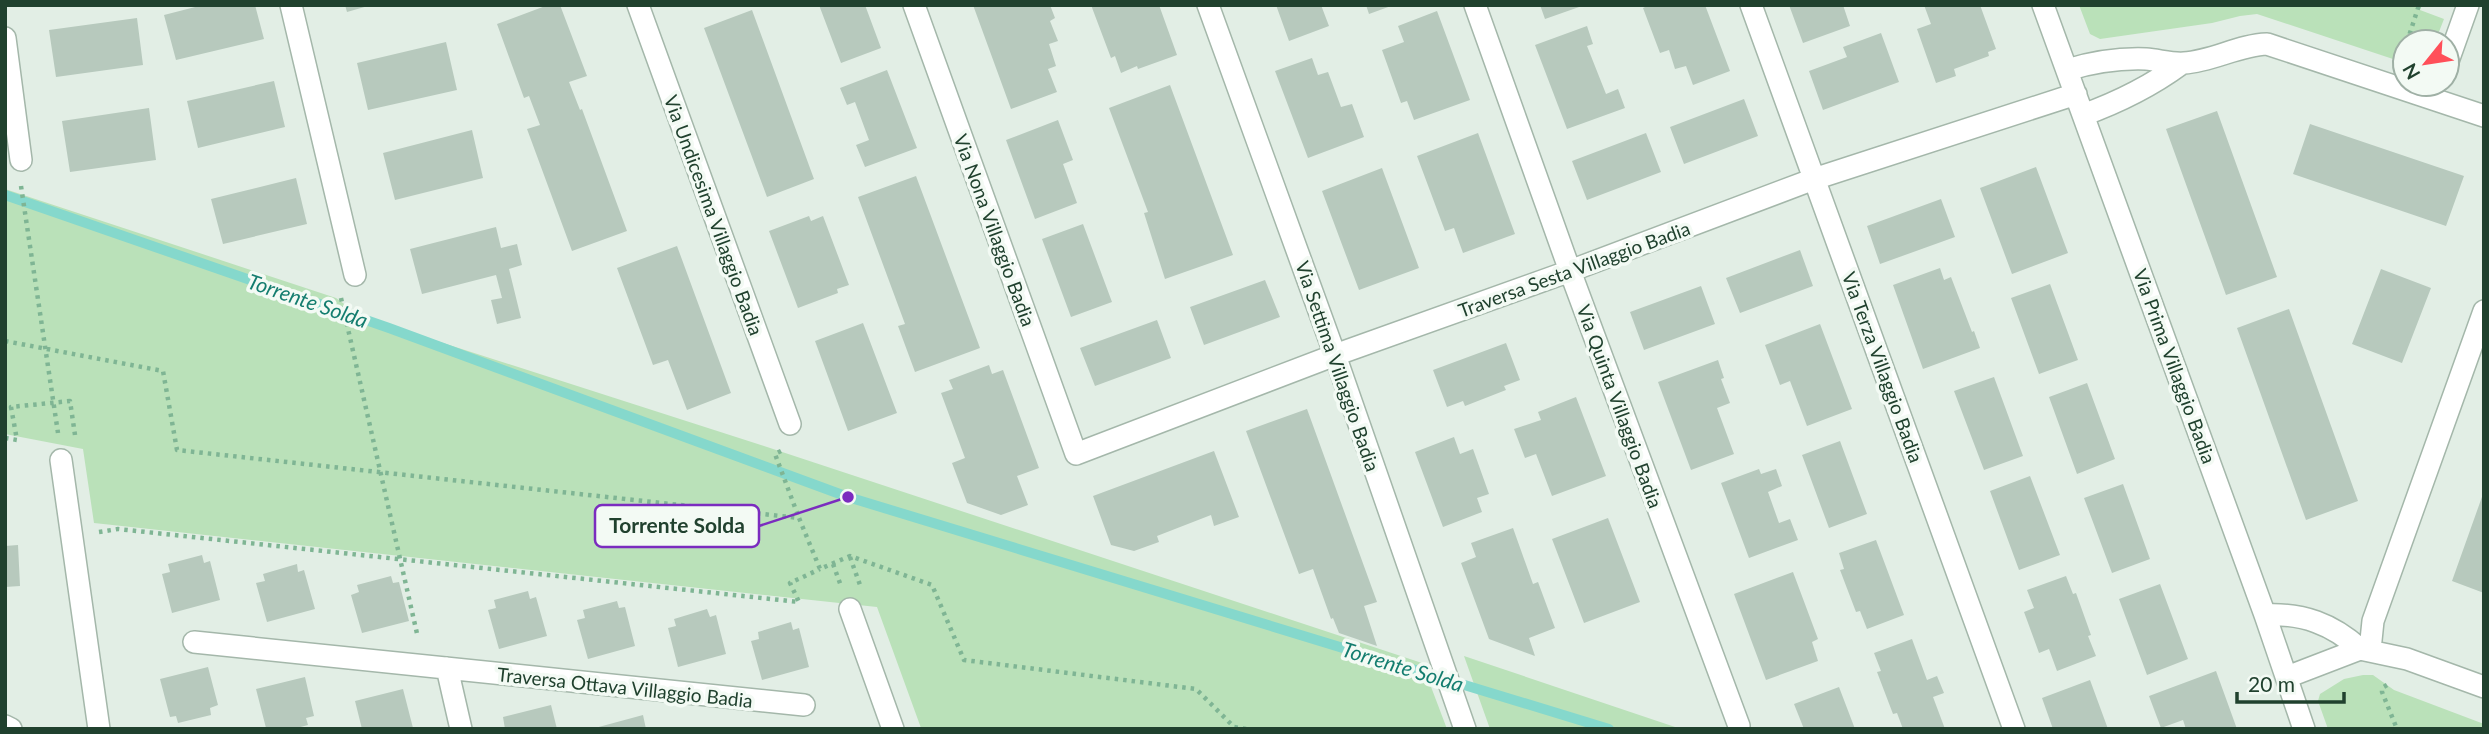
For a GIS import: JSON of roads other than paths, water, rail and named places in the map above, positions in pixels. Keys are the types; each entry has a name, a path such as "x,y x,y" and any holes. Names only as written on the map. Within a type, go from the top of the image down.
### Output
{"street":[{"path":"291,5 355,275"},
{"name":"Via Undicesima Villaggio Badia","path":"638,5 790,424"},
{"name":"Via Nona Villaggio Badia","path":"914,5 1076,454"},
{"name":"Via Settima Villaggio Badia","path":"1208,5 1335,355 1465,729"},
{"name":"Via Quinta Villaggio Badia","path":"1475,5 1570,271 1739,726"},
{"name":"Via Terza Villaggio Badia","path":"1751,5 2014,729"},
{"name":"Via Prima Villaggio Badia","path":"2043,5 2304,729"},
{"path":"2460,28 2468,5"},
{"path":"5,38 21,160"},
{"path":"2067,71 2124,59 2162,60 2181,64 2213,58 2255,44 2267,44 2391,78"},
{"path":"2083,116 2150,85 2181,64"},
{"name":"Traversa Sesta Villaggio Badia","path":"1076,454 1335,355 1570,271 1814,179 2076,94"},
{"path":"2451,98 2484,116"},
{"path":"2365,650 2484,311"},
{"path":"61,460 99,729"},
{"path":"850,609 893,729"},
{"path":"2265,615 2292,615 2311,619 2345,636 2365,650 2407,659 2484,687"},
{"name":"Traversa Ottava Villaggio Badia","path":"194,642 804,705"},
{"path":"2287,677 2365,650"},
{"path":"447,668 461,729"},
{"path":"5,726 12,729"}],"waterway":[{"name":"Torrente Solda","path":"5,195 389,328 848,497 1609,729"}],"place":[{"name":"Torrente Solda","path":"848,497"}]}
